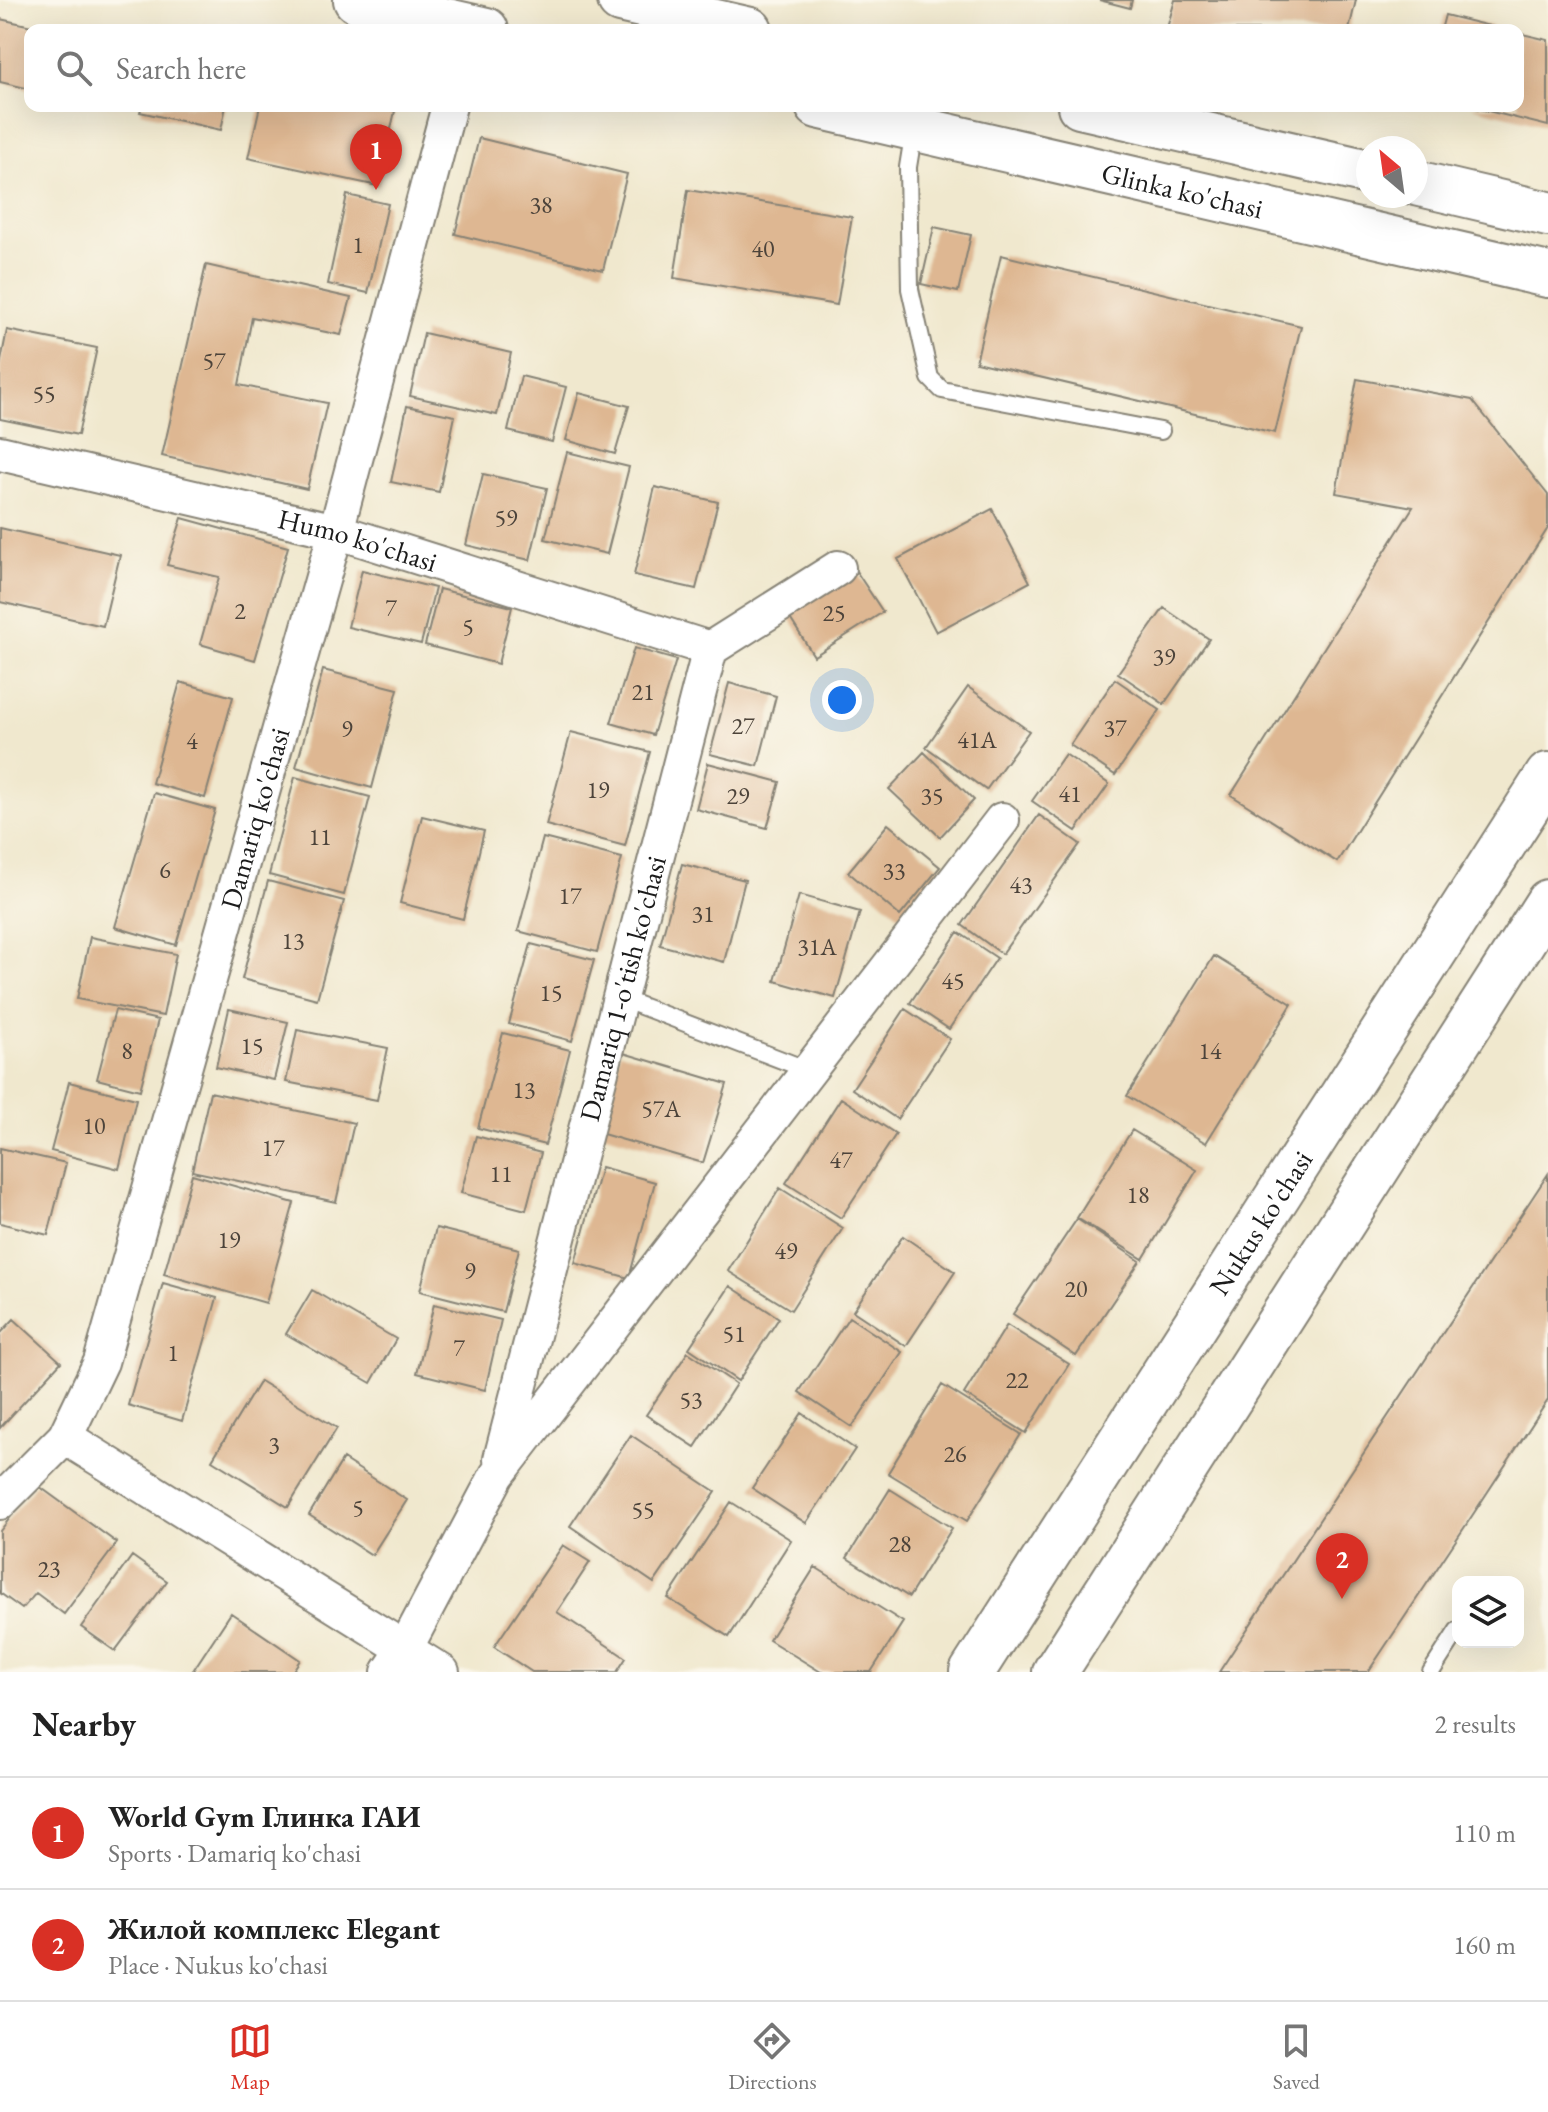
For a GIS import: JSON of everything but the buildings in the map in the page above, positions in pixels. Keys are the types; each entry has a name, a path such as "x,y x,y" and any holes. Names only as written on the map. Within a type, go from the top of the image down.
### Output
{"main road":[{"path":"356,0 476,22"},
{"path":"620,0 724,24"},
{"name":"Glinka ko'chasi","path":"844,112 1548,275"},
{"name":"Glinka ko'chasi","path":"1106,112 1356,169"},
{"path":"1428,186 1548,214"},
{"name":"Nukus ko'chasi","path":"972,1672 1548,775"},
{"path":"1055,1672 1548,902"}],"street":[{"name":"Damariq ko'chasi","path":"0,1502 65,1437 101,1362 336,531 447,112"},
{"name":"Humo ko'chasi","path":"0,453 336,531 710,649"},
{"path":"710,649 838,568"},
{"name":"Damariq 1-o'tish ko'chasi","path":"497,1475 710,649"},
{"name":"Damariq 1-o'tish ko'chasi","path":"398,1660 497,1475 1002,820"},
{"path":"65,1437 398,1660 442,1672"}],"lane":[{"path":"914,128 908,167 910,289 930,378 942,390 1161,431"},
{"path":"620,998 808,1070"},
{"path":"1431,1672 1452,1639"}],"place":[{"name":"World Gym Глинка ГАИ","path":"376,190"},
{"name":"Жилой комплекс Elegant","path":"1342,1599"}]}
